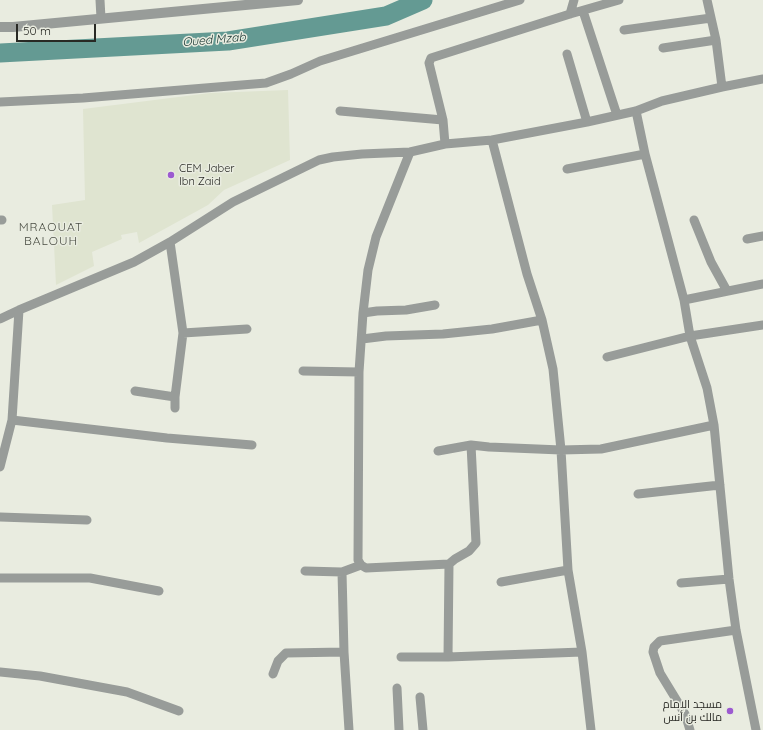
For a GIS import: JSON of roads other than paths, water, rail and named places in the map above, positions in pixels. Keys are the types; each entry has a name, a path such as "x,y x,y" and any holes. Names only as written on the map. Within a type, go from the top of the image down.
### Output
{"street":[{"path":"100,0 101,18"},
{"path":"0,27 13,28 101,18 297,0"},
{"path":"0,102 83,98 266,83 320,61 520,0"},
{"path":"570,14 574,0"},
{"path":"446,144 443,120 429,63 431,58 619,0"},
{"path":"707,0 716,40 722,87"},
{"path":"583,10 617,115"},
{"path":"624,30 711,18"},
{"path":"663,48 716,40"},
{"path":"567,54 587,122"},
{"path":"0,319 134,262 170,242 233,202 319,160 362,154 410,152 446,144 492,140 636,111 662,101 763,79"},
{"path":"340,111 443,120"},
{"path":"636,111 645,154 684,300 690,336 706,388 714,425 729,579 736,630 756,730"},
{"path":"492,140 527,274 542,320 553,369 562,450 568,570 582,652 591,730"},
{"path":"410,152 376,237 368,270 363,313 359,372 358,560 361,565 366,568 449,564 455,558 470,551 476,543 471,445"},
{"path":"566,169 645,154"},
{"path":"694,220 711,262 727,291"},
{"path":"747,240 763,236"},
{"path":"170,242 184,333 175,397 175,408"},
{"path":"684,300 763,284"},
{"path":"363,313 406,310 435,305"},
{"path":"0,467 12,420 19,310"},
{"path":"362,339 386,336 443,334 492,330 542,320"},
{"path":"607,357 690,336 763,324"},
{"path":"184,333 247,329"},
{"path":"303,371 359,372"},
{"path":"135,391 175,397"},
{"path":"12,420 167,438 252,445"},
{"path":"438,451 471,445 562,450 601,449 714,425"},
{"path":"638,494 720,485"},
{"path":"0,517 87,520"},
{"path":"448,657 449,564"},
{"path":"305,571 342,572 361,565"},
{"path":"501,582 568,570"},
{"path":"342,572 344,652 349,730"},
{"path":"0,578 90,578 160,591"},
{"path":"681,583 729,579"},
{"path":"690,730 685,714 660,673 653,652 654,647 660,641 736,630"},
{"path":"273,674 278,661 286,653 344,652"},
{"path":"401,657 448,657 582,652"},
{"path":"0,672 40,676 127,692 179,711"},
{"path":"397,688 399,730"},
{"path":"420,697 423,730"}],"waterway":[{"name":"Oued Mzab","path":"0,53 228,41 386,16 423,0"}],"place":[{"name":"CEM Jaber Ibn Zaid","path":"171,175"},
{"name":"مسجد الإمام مالك بن أنس","path":"730,711"}],"district":[{"name":"MRAOUAT BALOUH","path":"51,234"}]}
